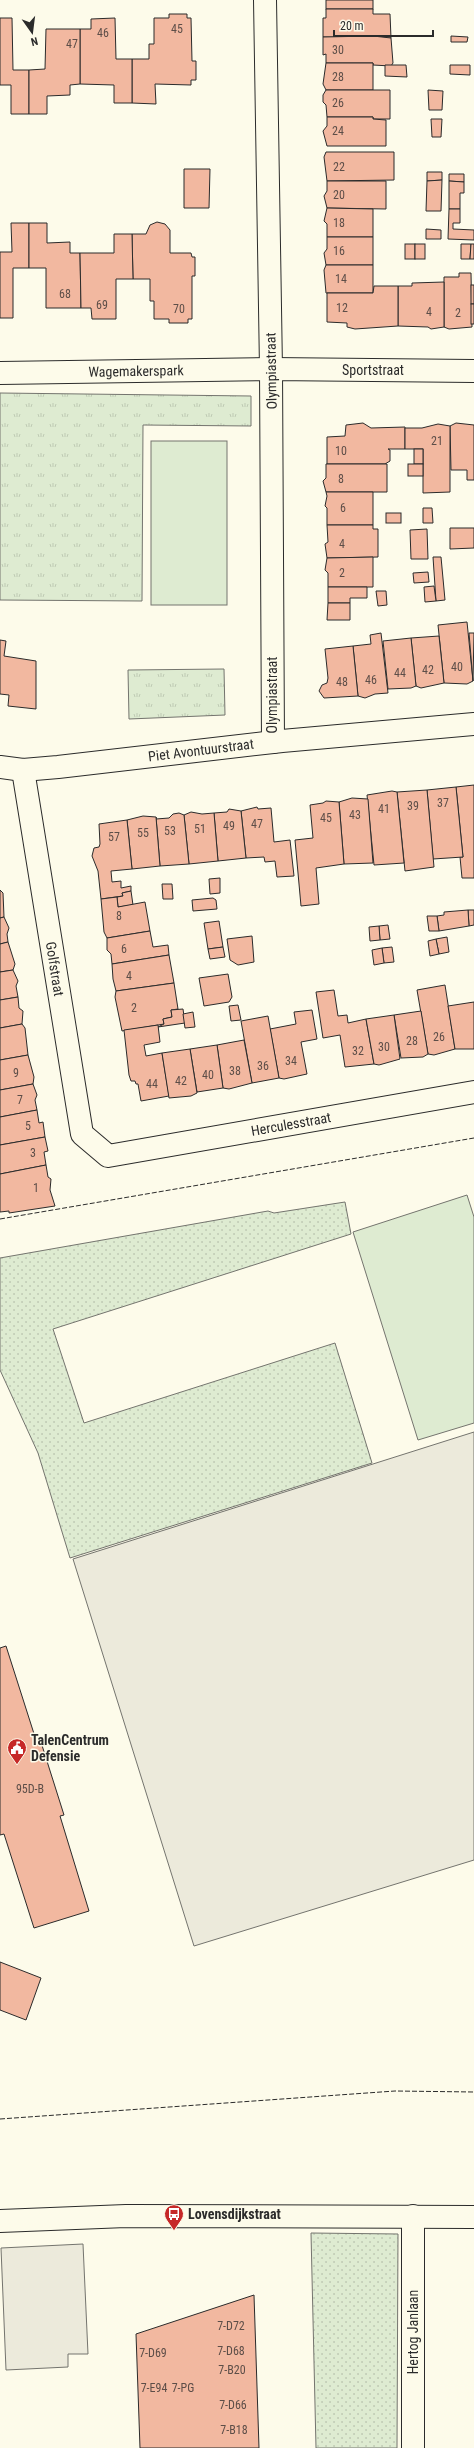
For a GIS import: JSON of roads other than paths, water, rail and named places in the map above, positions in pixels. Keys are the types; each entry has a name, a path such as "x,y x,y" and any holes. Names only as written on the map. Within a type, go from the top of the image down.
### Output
{"street":[{"name":"Olympiastraat","path":"264,0 271,369 272,742"},
{"name":"Sportstraat","path":"271,369 474,371"},
{"name":"Wagemakerspark","path":"0,373 271,369"},
{"name":"Piet Avontuurstraat","path":"0,767 22,770 272,742 474,724"},
{"name":"Golfstraat","path":"22,770 82,1134 108,1156"},
{"name":"Herculesstraat","path":"108,1156 474,1092"},
{"path":"0,2221 126,2216 474,2217"},
{"name":"Hertog Janlaan","path":"413,2216 413,2448"}],"place":[{"name":"TalenCentrum Defensie","path":"17,1765"},
{"name":"Lovensdijkstraat","path":"174,2231"}]}
